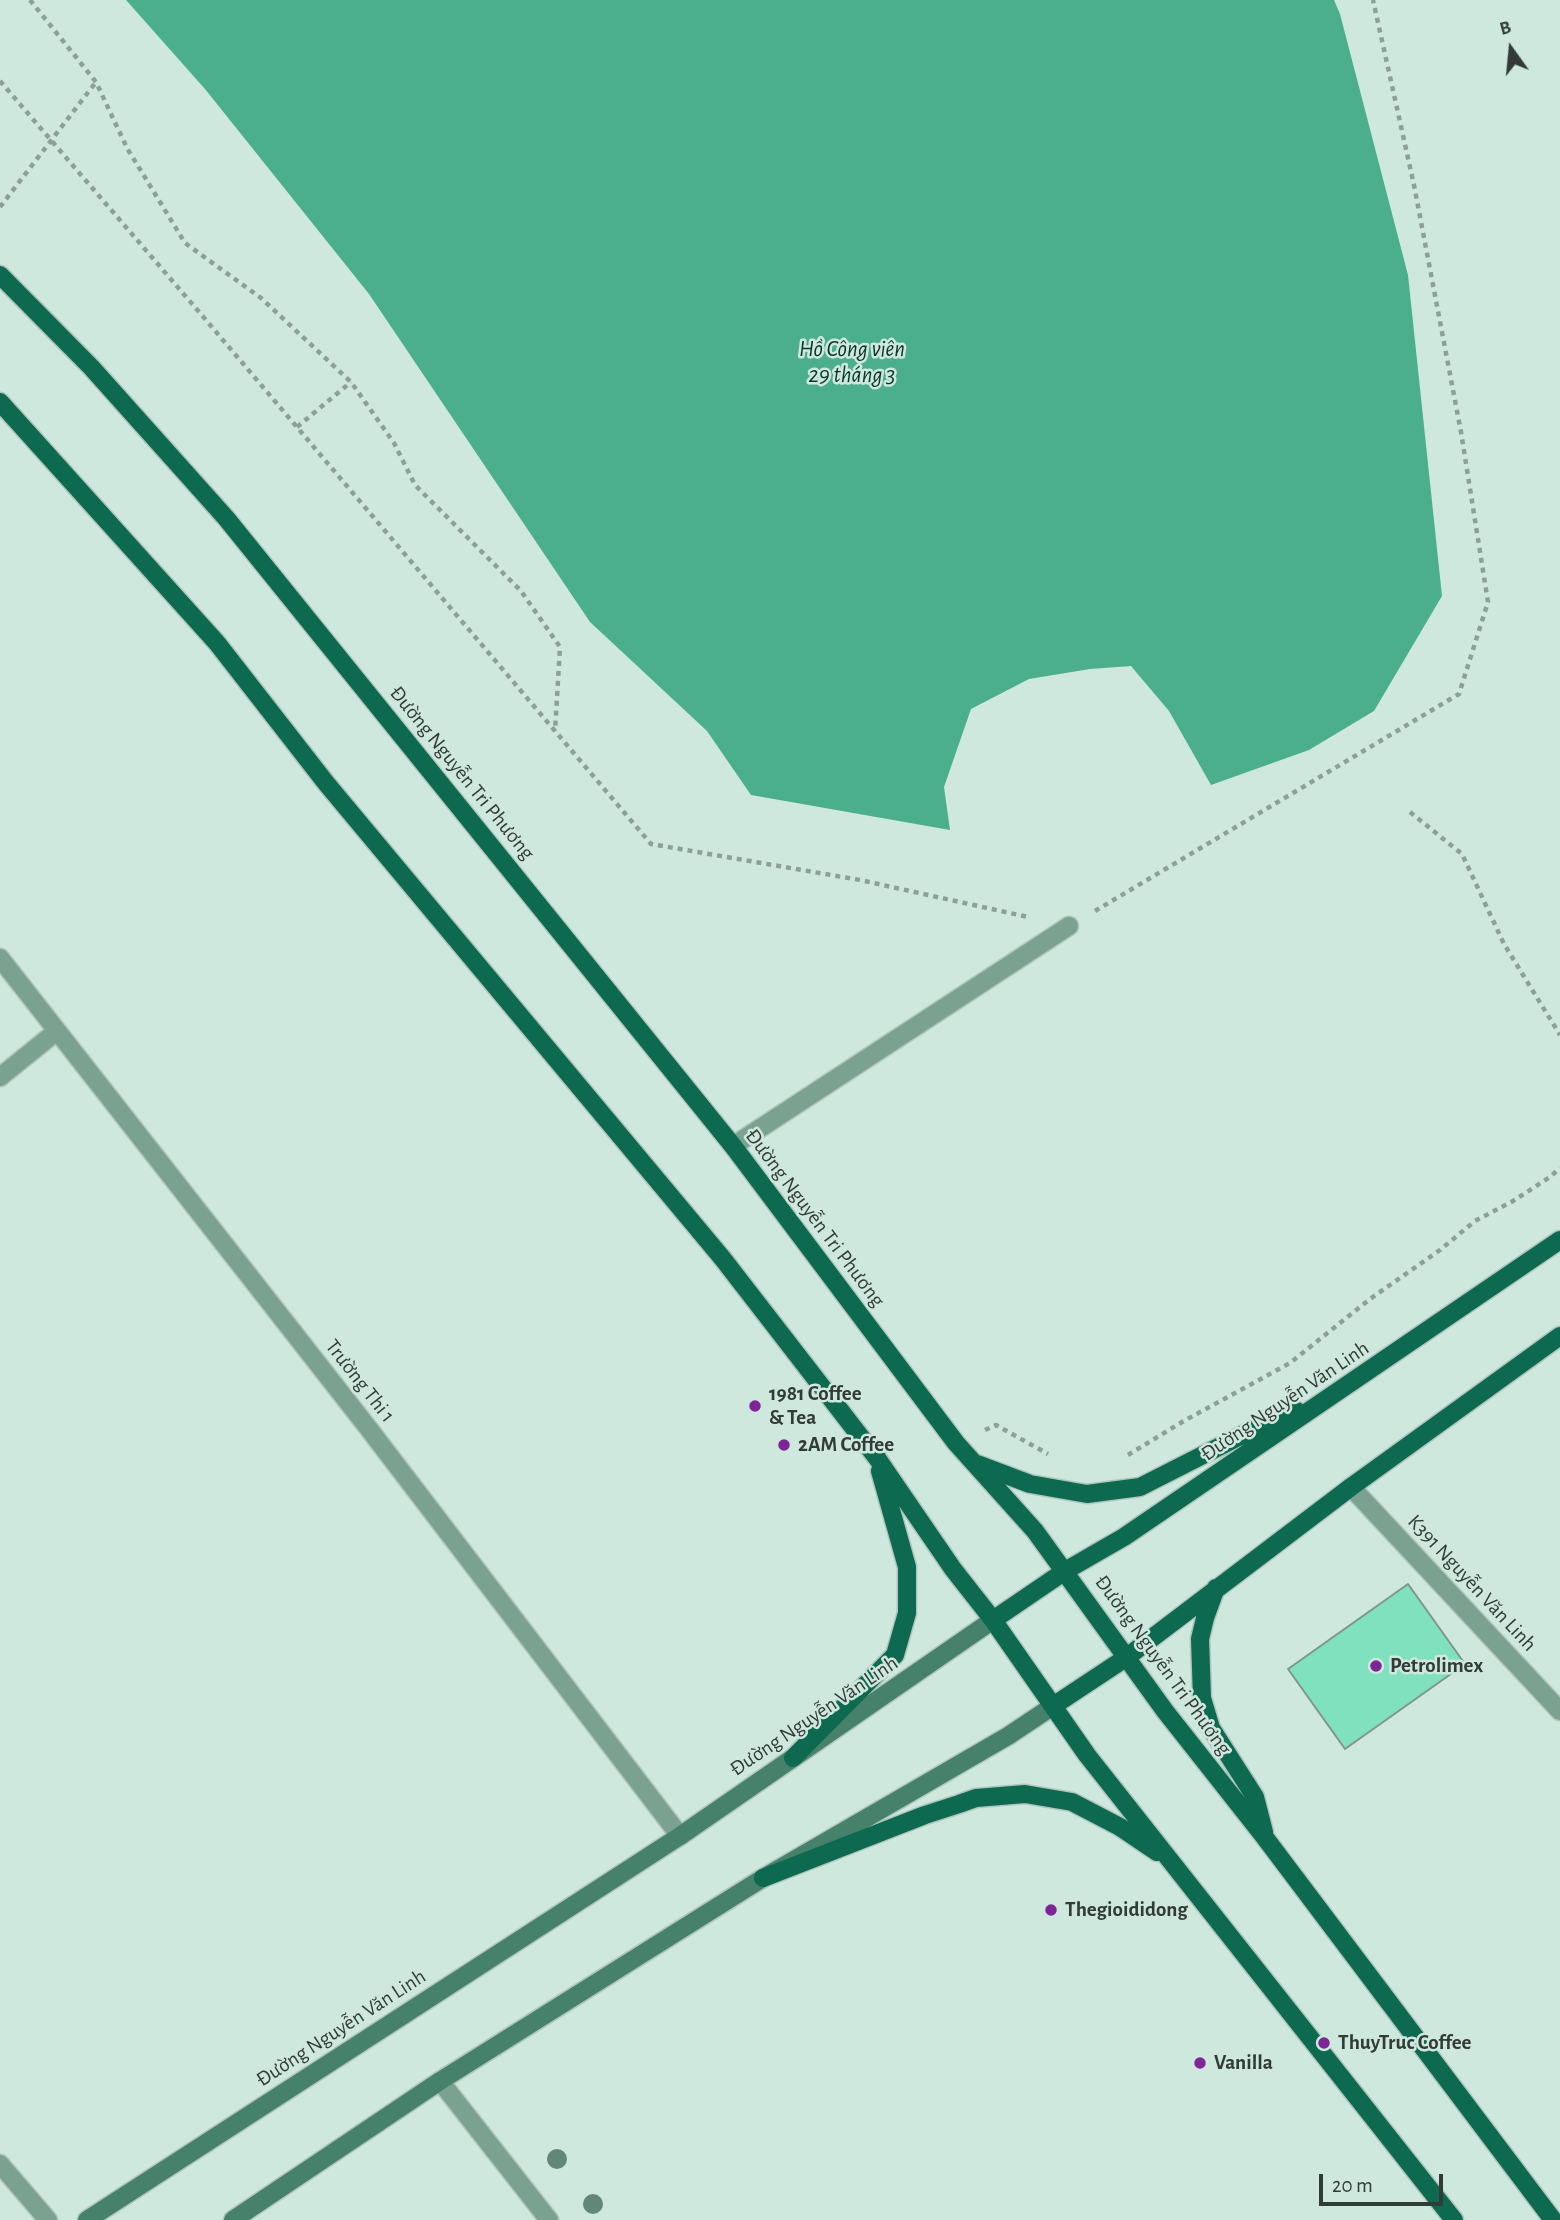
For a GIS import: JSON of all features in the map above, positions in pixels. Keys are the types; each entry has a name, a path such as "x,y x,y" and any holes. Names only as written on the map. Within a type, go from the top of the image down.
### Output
{"main road":[{"name":"Đường Nguyễn Tri Phương","path":"0,275 91,368 226,517 733,1146 956,1443 1035,1531 1165,1711 1266,1839 1553,2220"},
{"path":"0,402 217,643 326,783 723,1259 877,1458 1087,1755 1454,2220"},
{"name":"Đường Nguyễn Văn Linh","path":"993,1620 1065,1571 1124,1537 1560,1240"},
{"path":"1053,1706 1127,1657 1351,1487 1560,1336"},
{"path":"974,1463 1030,1484 1087,1494 1140,1487 1262,1425 1330,1398"},
{"path":"793,1758 895,1655 907,1613 906,1567 877,1458"},
{"path":"1216,1588 1200,1639 1202,1698 1211,1728 1255,1797 1266,1839"},
{"path":"763,1878 976,1798 1025,1794 1072,1802 1120,1826 1172,1862"}],"street":[{"path":"733,1146 1069,926"},
{"name":"Trường Thi 1","path":"0,958 369,1429 680,1836"},
{"path":"0,1077 57,1031"},
{"name":"K391 Nguyễn Văn Linh","path":"1351,1487 1560,1711"},
{"name":"Đường Nguyễn Văn Linh","path":"87,2220 680,1836 993,1620"},
{"path":"233,2220 440,2081 763,1878 1008,1736 1053,1706"},
{"path":"440,2081 549,2220"},
{"path":"0,2165 48,2220"}],"path":[{"path":"30,0 96,82 127,148 185,243 261,298 351,382 394,443 415,485 521,591 560,647 555,731"},
{"path":"0,81 298,427 651,844 860,880 1069,926 1459,694 1488,603 1459,419 1414,185 1373,0"},
{"path":"0,207 96,82"},
{"path":"298,427 351,382"},
{"path":"1410,812 1462,854 1504,944 1560,1035"},
{"path":"1117,1457 1130,1455 1182,1422 1290,1363 1475,1221 1513,1201 1560,1168"},
{"path":"956,1443 996,1424 1026,1444 1058,1458"}],"water":[{"name":"Hồ Công viên 29 tháng 3","path":"126,0 1334,0 1340,14 1408,275 1442,596 1374,711 1309,750 1211,785 1169,711 1131,666 1090,669 1029,679 971,709 944,787 950,830 751,795 707,731 590,622 369,294 205,89"}],"building":[{"name":"Petrolimex","path":"1408,1584 1465,1664 1345,1749 1288,1669"}],"place":[{"name":"1981 Coffee & Tea","path":"755,1406"},
{"name":"2AM Coffee","path":"784,1445"},
{"name":"Petrolimex","path":"1376,1666"},
{"name":"Thegioididong","path":"1051,1910"},
{"name":"ThuyTruc Coffee","path":"1324,2043"},
{"name":"Vanilla","path":"1200,2063"}]}
